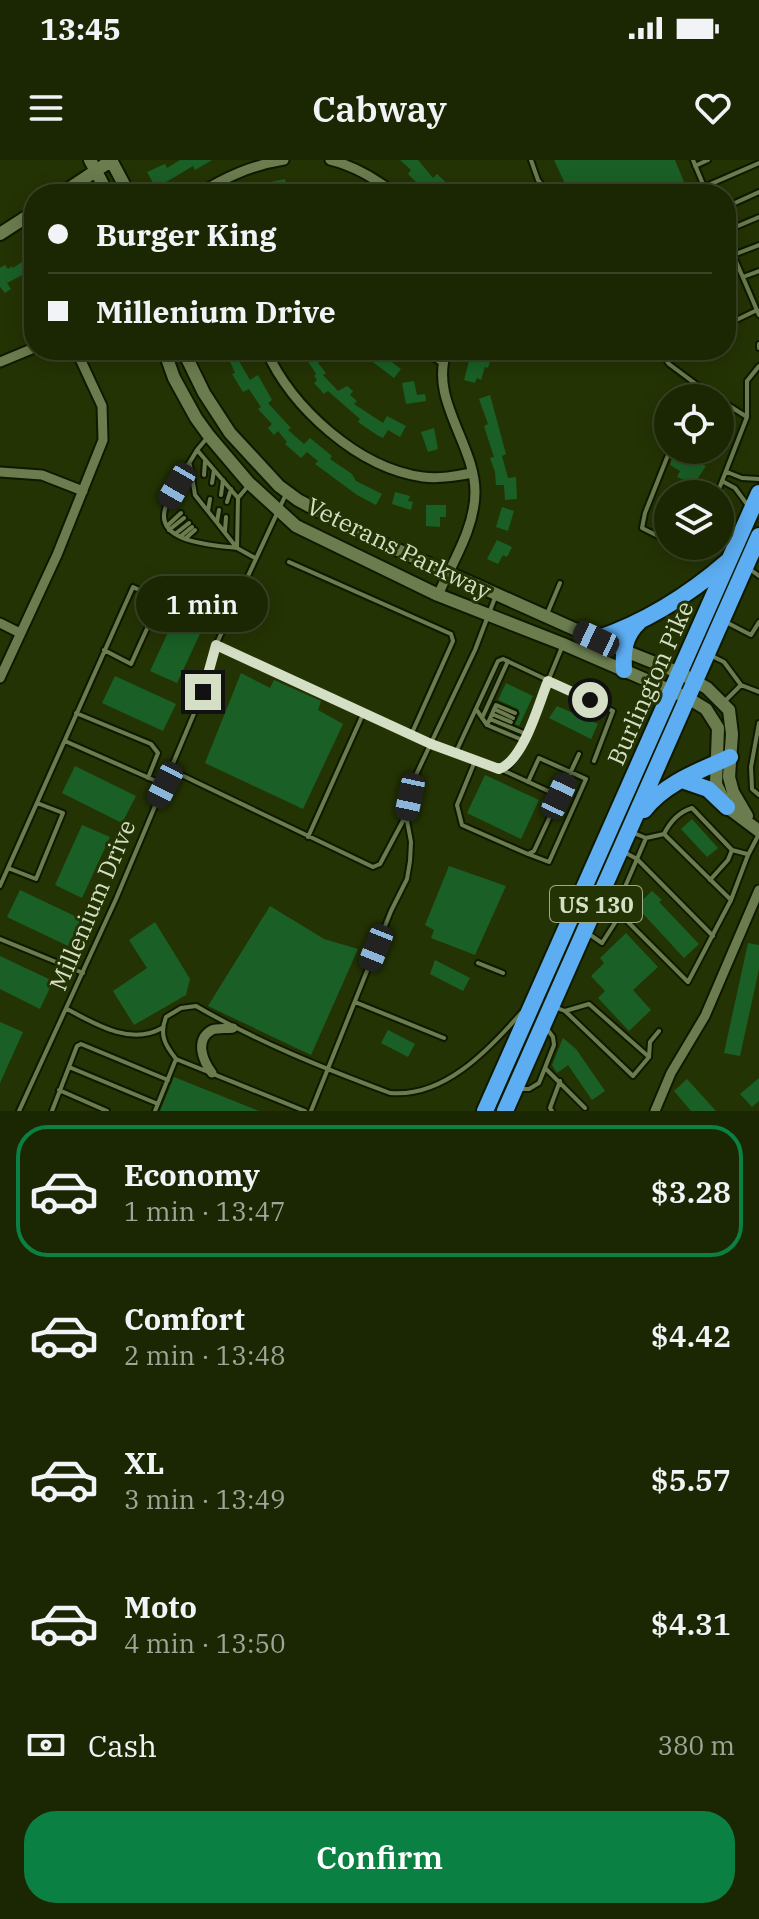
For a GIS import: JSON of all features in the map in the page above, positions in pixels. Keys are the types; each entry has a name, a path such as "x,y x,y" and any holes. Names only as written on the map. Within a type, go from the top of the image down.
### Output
{"highway":[{"name":"Burlington Pike","path":"485,1111 680,673 746,566 751,510 759,493"},
{"name":"Burlington Pike","path":"505,1111 543,1025 558,1009 584,932 759,536"},
{"path":"596,639 643,618 699,585 746,566"},
{"path":"624,670 623,651 631,629 643,618"},
{"path":"629,831 660,792 724,760"},
{"path":"682,780 708,789 727,807"}],"main road":[{"path":"72,184 93,166 112,160 124,184"},
{"path":"93,166 103,184"},
{"path":"0,234 24,218"},
{"name":"Veterans Parkway","path":"168,360 174,378 209,436 250,484 296,526 438,595 688,698"},
{"name":"Veterans Parkway","path":"188,360 204,393 230,433 287,492 339,523 623,651 696,680 723,703"},
{"path":"688,698 706,709 718,728 733,792 739,806 759,832"},
{"path":"723,703 729,710 732,722 716,784 727,807 759,832"}],"street":[{"path":"216,184 234,173 284,160"},
{"path":"330,160 348,164 381,184"},
{"path":"0,362 24,352"},
{"path":"0,678 44,584 103,440 103,417 98,395 81,360"},
{"path":"272,360 289,389 307,409 334,435 364,455 391,468 425,478 472,473"},
{"path":"438,595 472,516 475,491 472,473 444,390 443,361"},
{"path":"0,472 42,475 83,491"},
{"path":"0,623 20,633"},
{"path":"655,1111 671,1073 705,1016 759,890"},
{"path":"212,1073 201,1053 203,1039 213,1030 233,1028"}],"lane":[{"path":"531,160 541,184"},
{"path":"703,184 694,163 708,160"},
{"path":"711,184 759,163"},
{"path":"736,202 759,192"},
{"path":"736,227 759,217"},
{"path":"736,254 759,245"},
{"path":"736,262 758,312 736,321"},
{"path":"743,277 759,271"},
{"path":"752,299 759,297"},
{"path":"666,360 695,384"},
{"path":"722,480 747,417 747,381 759,366"},
{"path":"734,410 747,417"},
{"path":"209,436 197,450 164,508 167,526 199,544 237,548 255,558"},
{"path":"197,450 238,498 237,548"},
{"path":"204,475 205,459"},
{"path":"190,464 195,495 237,548"},
{"path":"212,483 217,471"},
{"path":"726,472 742,478 759,479"},
{"path":"221,495 223,480"},
{"path":"238,498 250,484"},
{"path":"734,487 751,510"},
{"path":"227,502 231,489"},
{"path":"654,490 642,528 654,534"},
{"path":"199,513 203,491"},
{"name":"Millenium Drive","path":"19,1111 165,785 203,692 216,645 287,492"},
{"path":"210,499 211,515"},
{"path":"199,513 211,515 219,510"},
{"path":"199,513 211,515"},
{"path":"167,526 182,516"},
{"path":"225,532 226,517"},
{"path":"181,536 192,527 181,536"},
{"path":"289,562 451,634 453,641 411,735"},
{"path":"546,616 560,583"},
{"path":"0,886 104,650 133,587 160,600 131,664 104,650"},
{"path":"171,770 373,867 380,864 406,815 414,779 497,593"},
{"path":"722,620 751,635 759,622"},
{"path":"499,769 509,766 518,754 563,644"},
{"path":"216,645 431,744 499,769 559,796"},
{"path":"707,654 724,662 741,685 759,692"},
{"path":"455,753 498,661 503,659 613,711 594,761"},
{"path":"482,718 508,661"},
{"path":"723,703 741,685"},
{"path":"476,709 487,725 520,739 528,729"},
{"path":"308,837 364,712"},
{"path":"493,712 528,729"},
{"path":"487,725 493,712"},
{"path":"493,712 513,718 493,712"},
{"path":"76,713 151,744 158,753 148,778"},
{"path":"528,729 521,721 528,729"},
{"path":"759,723 751,767 752,789 759,795"},
{"path":"64,741 165,785"},
{"path":"528,854 534,851 579,754"},
{"path":"475,761 457,805 462,825 549,862 586,779 539,758 528,782"},
{"path":"8,868 36,879 63,813 37,803"},
{"path":"629,831 646,838 664,834 683,811 692,808 732,850 748,855"},
{"path":"311,1111 407,879 411,842 406,815"},
{"path":"601,894 688,982 731,900 759,832"},
{"path":"664,834 731,900"},
{"path":"615,910 646,838"},
{"path":"621,850 637,859 713,936"},
{"path":"710,880 728,860 732,850"},
{"path":"608,877 624,888"},
{"path":"584,932 602,943 620,915"},
{"path":"0,939 83,973"},
{"path":"478,963 503,973"},
{"path":"305,1111 176,1059 164,1045 162,1028 166,1017 181,1008 196,1006 233,1028 328,1070 390,1093 411,1094 425,1091 460,1071 501,1036 538,993"},
{"path":"355,1002 444,1038"},
{"path":"558,1009 589,1004 649,1057"},
{"path":"66,1009 101,1027 130,1035 152,1034 162,1028"},
{"path":"558,1009 633,1076 649,1057 650,1042 659,1031"},
{"path":"514,1089 535,1087 545,1068 554,1045 553,1037 543,1025"},
{"path":"52,1111 77,1046 81,1044 168,1080"},
{"path":"155,1111 176,1059"},
{"path":"69,1067 158,1104"},
{"path":"545,1068 585,1108"},
{"path":"552,1111 550,1108 560,1081"},
{"path":"59,1090 107,1111"}],"building":[{"path":"180,160 212,160 195,170 193,166 163,184 154,184 147,172 165,164 167,168"},
{"path":"400,160 418,160 433,178 437,174 448,184 418,184 408,174 411,170"},
{"path":"554,160 675,160 685,184 565,184"},
{"path":"285,179 286,184 270,184"},
{"path":"24,261 24,274 7,283 11,289 5,293 0,287 0,268 5,265 8,269"},
{"path":"229,360 241,360 250,380 258,375 272,400 268,403 291,428 288,430 304,444 310,438 356,481 382,494 376,505 315,464 318,461 307,452 301,458 285,444 287,442 278,431 274,435 268,428 272,424 258,409 261,407 249,389 243,392 232,374 235,373"},
{"path":"307,360 322,360 318,363 326,373 323,375 338,391 347,386 353,391 350,395 357,401 354,404 383,423 387,416 406,426 400,437 388,430 383,438 358,422 360,419 328,391 324,394 314,383 316,374"},
{"path":"370,360 389,360 401,369 394,378"},
{"path":"469,361 490,361 481,380 477,378 475,383 464,380"},
{"path":"414,381 417,395 425,394 426,401 406,404 402,383"},
{"path":"490,395 506,454 502,456 508,478 516,477 517,499 505,500 504,485 496,485 490,458 494,457 484,426 488,424 479,399"},
{"path":"434,428 438,449 428,452 421,432"},
{"path":"670,465 706,466 697,480 684,480 677,477 680,471"},
{"path":"395,492 410,496 408,501 413,502 411,510 392,504"},
{"path":"426,505 446,505 446,517 440,517 440,527 426,526"},
{"path":"502,507 514,511 508,531 496,527"},
{"path":"497,540 512,547 507,557 503,555 498,564 487,559"},
{"path":"178,611 205,623 177,683 150,671"},
{"path":"241,673 270,688 274,680 321,701 318,710 343,724 303,809 205,763"},
{"path":"115,676 176,704 163,731 102,703"},
{"path":"506,683 533,696 519,726 515,724 520,714 518,709 498,700"},
{"path":"557,706 598,724 591,739 549,718"},
{"path":"75,766 136,796 122,823 62,793"},
{"path":"485,775 539,800 521,839 467,813"},
{"path":"692,819 718,848 707,857 681,829"},
{"path":"82,825 110,837 82,898 55,885"},
{"path":"449,866 506,886 475,955 431,938 434,930 425,925"},
{"path":"20,890 81,919 68,946 7,917"},
{"path":"652,891 699,944 684,958 636,906"},
{"path":"270,906 324,939 358,949 311,1055 208,1006"},
{"path":"155,922 190,979 186,995 134,1025 113,991 147,968 129,940"},
{"path":"626,933 658,967 633,990 651,1010 629,1031 598,998 605,991 591,976 604,963 600,958"},
{"path":"748,943 759,945 759,969 740,1056 724,1053"},
{"path":"0,956 53,981 40,1009 0,989"},
{"path":"435,960 470,978 463,991 430,974"},
{"path":"0,1022 23,1032 0,1083"},
{"path":"388,1030 415,1044 408,1057 381,1043"},
{"path":"563,1038 576,1049 605,1091 592,1100 568,1065 557,1073 552,1065"},
{"path":"174,1077 259,1111 160,1111"},
{"path":"759,1078 759,1101 752,1107 740,1094"},
{"path":"687,1079 716,1111 691,1111 674,1091"}],"route":[{"path":"203,692 216,645 431,744 499,769 509,766 518,754 548,681 590,700"}]}
